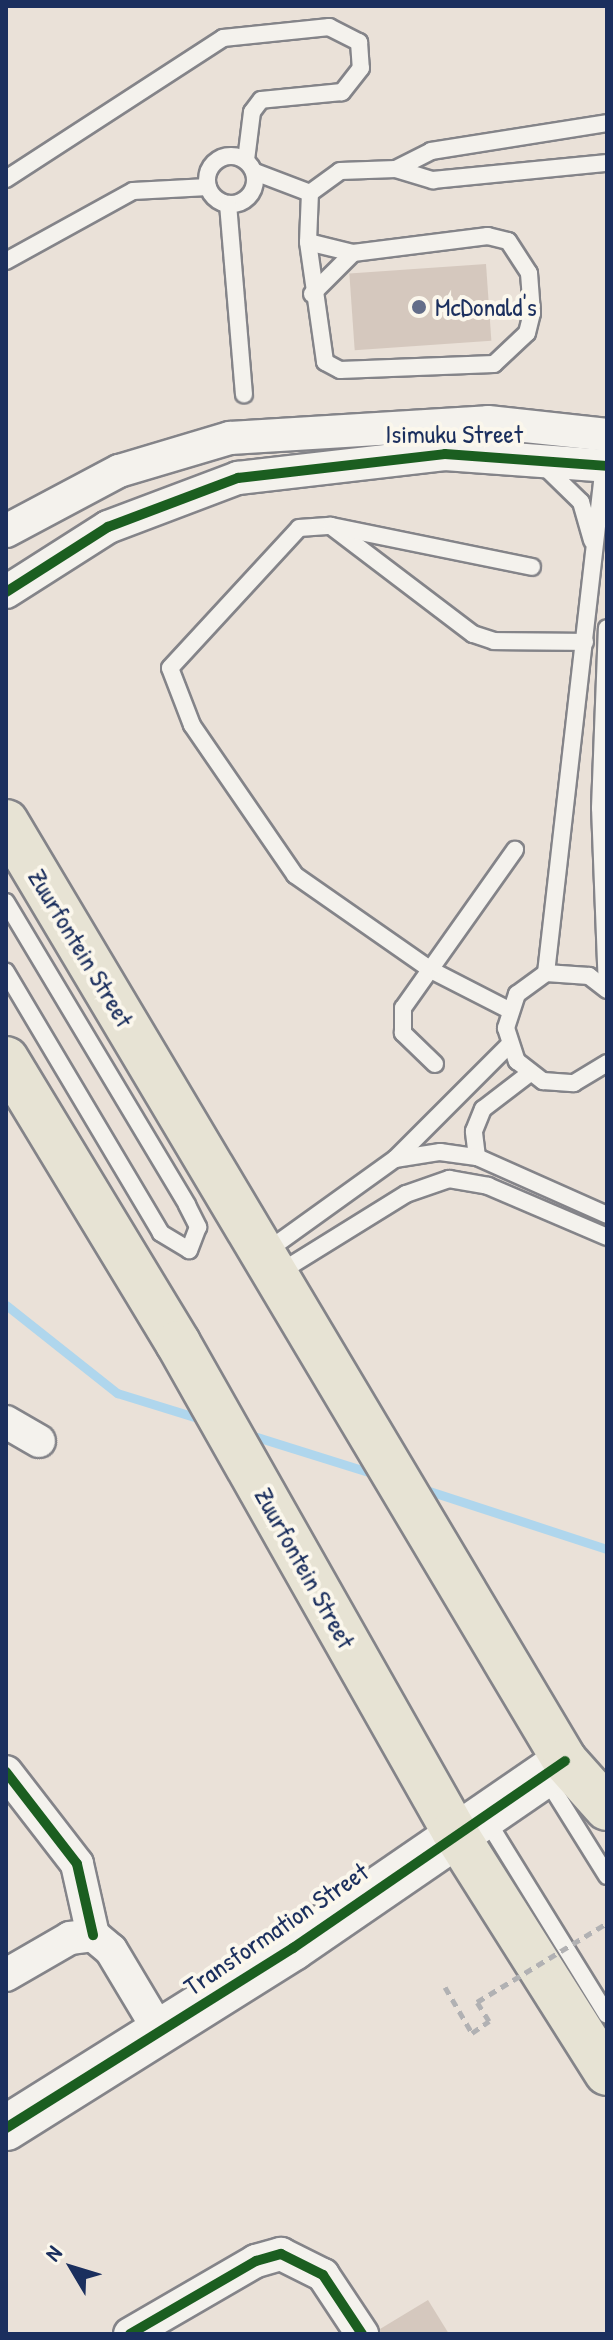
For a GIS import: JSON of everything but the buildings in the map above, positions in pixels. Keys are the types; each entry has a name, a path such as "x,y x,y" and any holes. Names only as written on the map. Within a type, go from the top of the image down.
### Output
{"main road":[{"name":"Zuurfontein Street","path":"6,822 419,1520 554,1767 607,1808"},
{"name":"Zuurfontein Street","path":"6,1059 178,1343 294,1550 468,1822 607,2073"}],"street":[{"name":"Isimuku Street","path":"6,531 119,471 180,449 296,431 488,422 606,447"},
{"name":"Isimuku Street","path":"6,592 96,534 165,502 301,466 376,456 531,455 606,447"},
{"path":"6,1422 39,1441"},
{"name":"Transformation Street","path":"6,2128 293,1948 468,1822 554,1767"},
{"path":"6,1772 77,1864 93,1935 111,1950 160,2032"},
{"path":"6,1975 70,1938 93,1935"},
{"path":"130,2334 256,2261 281,2254 323,2275 362,2334"}],"lane":[{"path":"6,179 223,38 329,27 359,42 361,68 342,92 261,100 252,112 250,196 228,204"},
{"path":"396,169 431,151 607,123"},
{"path":"208,187 214,162 230,155 310,193"},
{"path":"310,193 340,171 396,169 433,180 607,163"},
{"path":"6,261 133,191 208,187 228,204 244,394"},
{"path":"308,242 353,253 488,236 508,241 529,273 527,333 494,364 340,370 318,351 308,242 310,193"},
{"path":"312,294 353,253"},
{"path":"546,973 595,565 606,447"},
{"path":"531,455 581,502 595,565"},
{"path":"331,526 473,634 504,642 585,642"},
{"path":"509,1010 431,970 287,867 172,686 178,651 283,537 331,526 532,567"},
{"path":"607,628 603,898 607,990"},
{"path":"435,1064 399,1020 515,850"},
{"path":"603,898 607,880"},
{"path":"6,902 187,1205 198,1227 189,1250 173,1247 161,1233 6,972"},
{"path":"607,990 589,976 546,973 530,981 509,1010 509,1045 530,1073 558,1084 607,1079"},
{"path":"270,1264 395,1159 509,1045"},
{"path":"588,1079 607,1063"},
{"path":"477,1157 474,1131 483,1109 530,1073"},
{"path":"395,1159 440,1152 477,1157 607,1215"},
{"path":"270,1264 406,1194 449,1179 488,1186 607,1237"},
{"path":"554,1767 607,1876"},
{"path":"468,1822 607,2015"}],"path":[{"path":"445,1987 472,2033 489,2021 477,2002 607,1923"}],"waterway":[{"path":"6,1305 117,1393 204,1420"},
{"path":"244,1433 375,1474"},
{"path":"420,1488 607,1549"}],"cycle path":[{"path":"6,592 108,527 238,478 445,454 607,466"},
{"path":"6,2128 293,1948 565,1761"},
{"path":"6,1772 77,1864 93,1935"},
{"path":"130,2334 256,2261 281,2254 323,2275 362,2334"}],"place":[{"name":"McDonald's","path":"419,307"}]}
